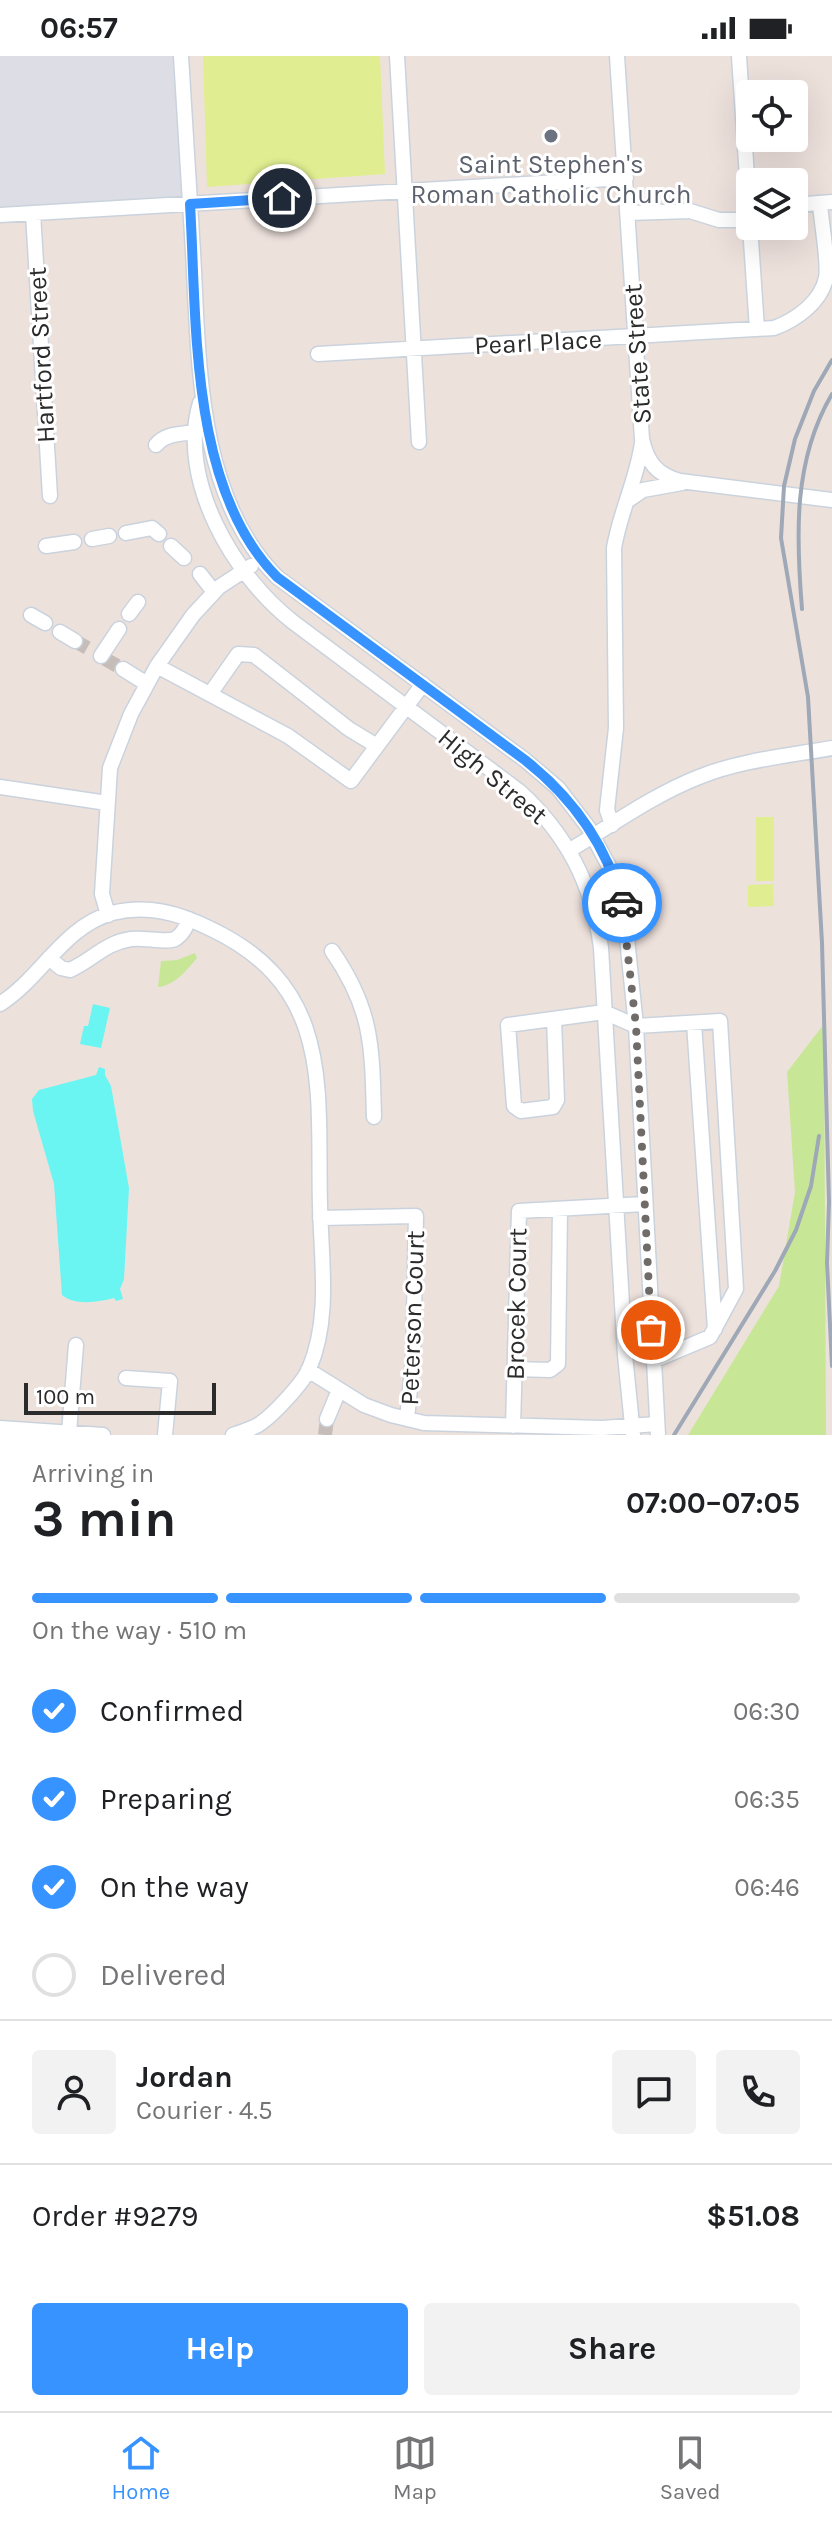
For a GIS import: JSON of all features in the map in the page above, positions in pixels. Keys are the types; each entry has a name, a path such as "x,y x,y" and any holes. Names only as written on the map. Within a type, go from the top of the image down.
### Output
{"street":[{"name":"High Street","path":"181,56 201,399 225,492 242,529 261,560 284,582 548,779 575,808 611,870 622,905 636,1026 657,1430"},
{"path":"397,56 419,442"},
{"name":"State Street","path":"617,56 642,439 646,454 657,470 672,479 832,500"},
{"path":"739,56 747,168"},
{"path":"0,215 626,178"},
{"name":"Pearl Place","path":"318,354 757,329 788,323 817,299 826,277 826,203"},
{"path":"628,213 690,211 736,222"},
{"name":"Hartford Street","path":"33,213 50,496"},
{"path":"751,240 757,329"},
{"name":"High Street","path":"201,399 195,432 197,460 207,499 243,571 262,595 519,791 545,816 570,850 585,881 595,911 601,948 625,1355 633,1431"},
{"path":"156,445 161,439 176,434 195,432"},
{"path":"612,825 607,810 616,728 613,562 616,534 639,462 642,439"},
{"path":"625,505 643,490 691,483"},
{"path":"126,533 152,528 159,534"},
{"path":"92,539 109,536"},
{"path":"46,546 74,542"},
{"path":"171,546 184,558"},
{"path":"108,915 102,894 110,768 131,714 157,666 181,631 214,592 261,560"},
{"path":"200,574 214,592"},
{"path":"31,615 45,623"},
{"path":"99,655 119,629"},
{"path":"60,632 75,641"},
{"path":"210,694 238,654 254,655 349,729 377,746"},
{"path":"157,666 288,736 351,781 423,684"},
{"path":"123,669 147,684"},
{"path":"570,850 675,787 714,771 832,748"},
{"path":"0,787 107,803"},
{"path":"0,1004 18,991 78,930 108,915 150,909 189,919 234,940 260,958 287,988 303,1017 315,1059 323,1304 321,1324 308,1370 261,1424 239,1434"},
{"path":"49,958 61,968 70,970 102,949 123,940 173,939 182,932 189,919"},
{"path":"332,951 349,975 365,1013 372,1060 374,1117"},
{"path":"554,1019 557,1100 553,1107 521,1111 514,1106 508,1025 604,1012 636,1026 720,1021 736,1289 710,1337 653,1361"},
{"path":"694,1023 715,1329"},
{"name":"Brocek Court","path":"513,1426 519,1211 644,1204"},
{"path":"515,1369 550,1370 558,1364 560,1209"},
{"name":"Peterson Court","path":"320,1218 416,1216 413,1359 407,1419"},
{"path":"69,1433 76,1345"},
{"path":"308,1370 364,1405 407,1419 544,1431 657,1430"},
{"path":"126,1378 170,1381 165,1435"},
{"path":"327,1419 339,1390"},
{"path":"0,1428 103,1435"}],"shaded area":[{"path":"0,56 176,56 184,204 0,216"}],"green space":[{"path":"203,56 380,56 385,174 207,187"},
{"path":"756,817 774,817 774,881 756,881"},
{"path":"773,884 774,906 748,907 748,885"},
{"path":"195,953 197,958 180,977 158,987 161,961 177,960"},
{"path":"824,1024 826,1435 688,1435 779,1286 795,1192 787,1072"}],"water":[{"path":"93,1004 110,1008 101,1048 80,1044"},
{"path":"99,1067 105,1069 111,1086 129,1188 124,1279 120,1289 123,1299 80,1302 62,1295 54,1184 32,1099 39,1090 96,1075"}],"tunnel":[{"path":"75,641 91,650"},
{"path":"105,659 123,669"},
{"path":"325,1435 327,1419"}],"railway":[{"path":"832,360 814,391 795,439 784,486 781,538 808,697 822,943 829,1202 827,1263 832,1366"},
{"path":"802,609 800,499 810,445 832,394"},
{"path":"674,1435 775,1271 796,1230 811,1186 819,1136"}],"way so far":[{"path":"622,903 636,1026 651,1330"}],"place":[{"name":"Saint Stephen's Roman Catholic Church","path":"551,136"}],"route":[{"path":"282,198 190,204 201,399 221,480 235,517 261,560 277,577 525,760 558,788 582,817 600,847 616,881 622,903"}]}
